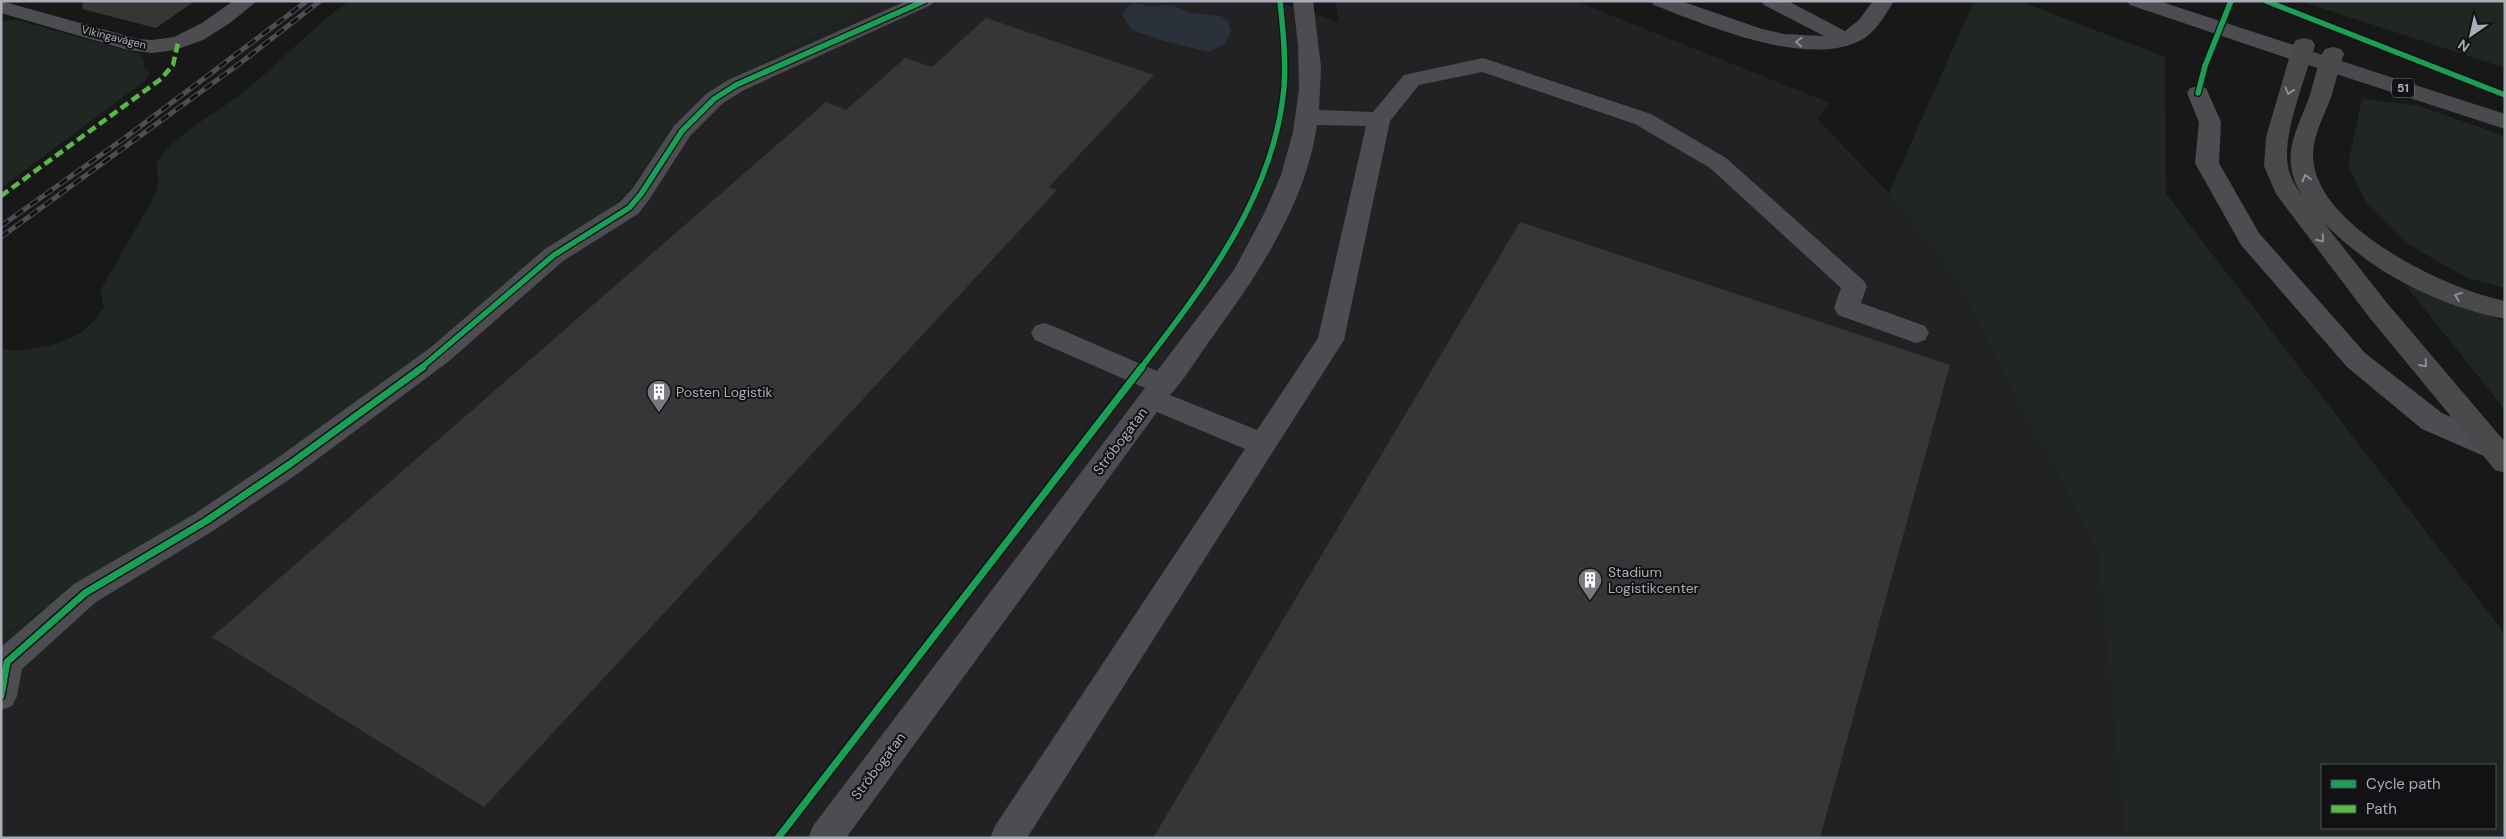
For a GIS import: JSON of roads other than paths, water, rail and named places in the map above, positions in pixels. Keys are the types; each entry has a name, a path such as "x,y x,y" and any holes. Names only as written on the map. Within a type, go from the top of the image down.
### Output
{"highway":[{"path":"2302,50 2277,137 2276,166 2288,194 2378,310 2499,455"},
{"path":"2331,59 2309,123 2301,156 2308,186 2331,217 2369,250 2422,282 2482,305 2505,310"}],"main road":[{"name":"51","path":"2302,50 2505,109"},
{"name":"51","path":"2331,59 2505,122"}],"street":[{"name":"Vikingavägen","path":"1,6 136,45 158,47 178,43 194,36 247,1"},
{"path":"1,696 7,662 53,619 85,593 206,521 298,458 439,354 554,255 629,208 642,194 682,131 714,98 736,85 924,1"},
{"name":"Ströbogatan","path":"825,838 1244,275 1293,175 1307,117 1312,71 1303,1"},
{"path":"1772,1 1825,27 1841,38"},
{"path":"1669,2 1756,34 1796,42 1829,42 1853,35 1874,17 1884,1"},
{"path":"2137,1 2302,50"},
{"path":"2157,1 2302,50"},
{"path":"1007,838 1331,340 1379,119 1412,80 1483,65 1643,119 1718,163 1854,286 1847,308 1916,333"},
{"path":"2198,93 2210,122 2207,163 2250,239 2356,360 2432,421 2499,455"},
{"path":"1307,117 1379,119"},
{"path":"1044,333 1157,392 1263,444"}],"railway":[{"path":"1,226 126,137 307,1"},
{"path":"1,237 239,64 320,1"}],"place":[{"name":"Posten Logistik","path":"659,413"},
{"name":"Stadium Logistikcenter","path":"1590,601"}]}
